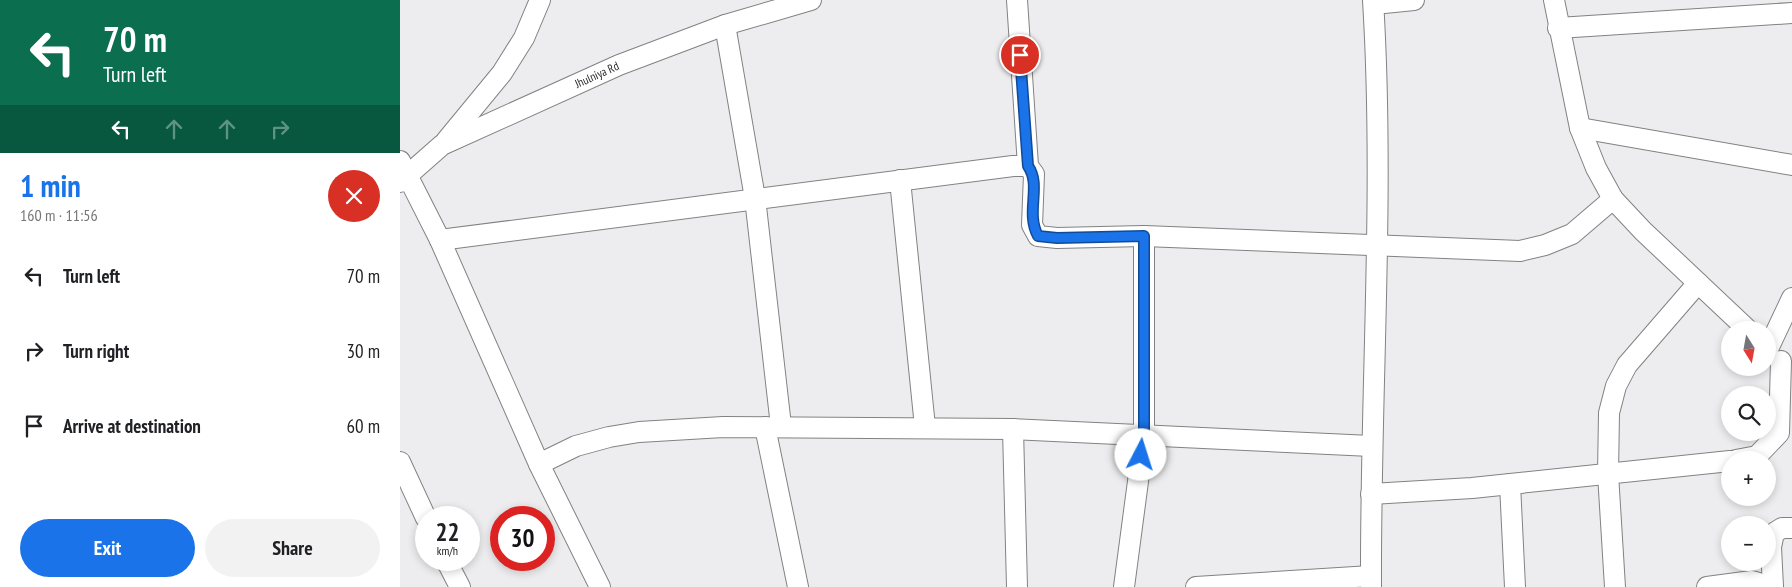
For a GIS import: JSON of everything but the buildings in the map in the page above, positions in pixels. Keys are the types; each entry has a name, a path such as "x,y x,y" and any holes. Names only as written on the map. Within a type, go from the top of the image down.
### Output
{"street":[{"path":"442,145 502,73 524,38 540,0"},
{"name":"Jhulniya Rd","path":"403,173 442,145 619,65 725,26 810,0"},
{"path":"1017,0 1028,166 1034,174 1032,225 1038,236 1057,238 1144,236 1520,251 1545,246 1572,234 1613,199"},
{"path":"1196,587 1371,582 1370,446 1378,245 1374,2 1414,0"},
{"path":"1554,0 1558,28 1580,128 1596,168 1613,199 1643,231 1738,321"},
{"path":"1558,28 1792,12"},
{"path":"725,26 755,198 773,427 798,587"},
{"path":"1580,128 1792,165"},
{"path":"440,240 755,198 1028,166"},
{"path":"403,173 440,240 539,464 600,587"},
{"path":"900,180 925,427"},
{"path":"1124,587 1144,436 1144,236"},
{"path":"1616,587 1608,474 1609,413 1616,386 1627,365 1698,283"},
{"path":"1762,451 1779,433 1777,358 1792,298"},
{"path":"539,464 576,446 639,432 724,427 1013,429 1370,446"},
{"path":"1013,429 1017,587"},
{"path":"400,462 420,506"},
{"path":"1371,494 1510,484 1721,462"},
{"path":"1510,484 1515,587"},
{"path":"1707,587 1752,581 1773,587 1771,547 1774,533 1782,528 1792,528"},
{"path":"452,571 460,587"}],"route":[{"path":"1020,55 1028,166 1034,174 1032,225 1038,236 1057,238 1144,236 1144,436 1141,455"}]}
